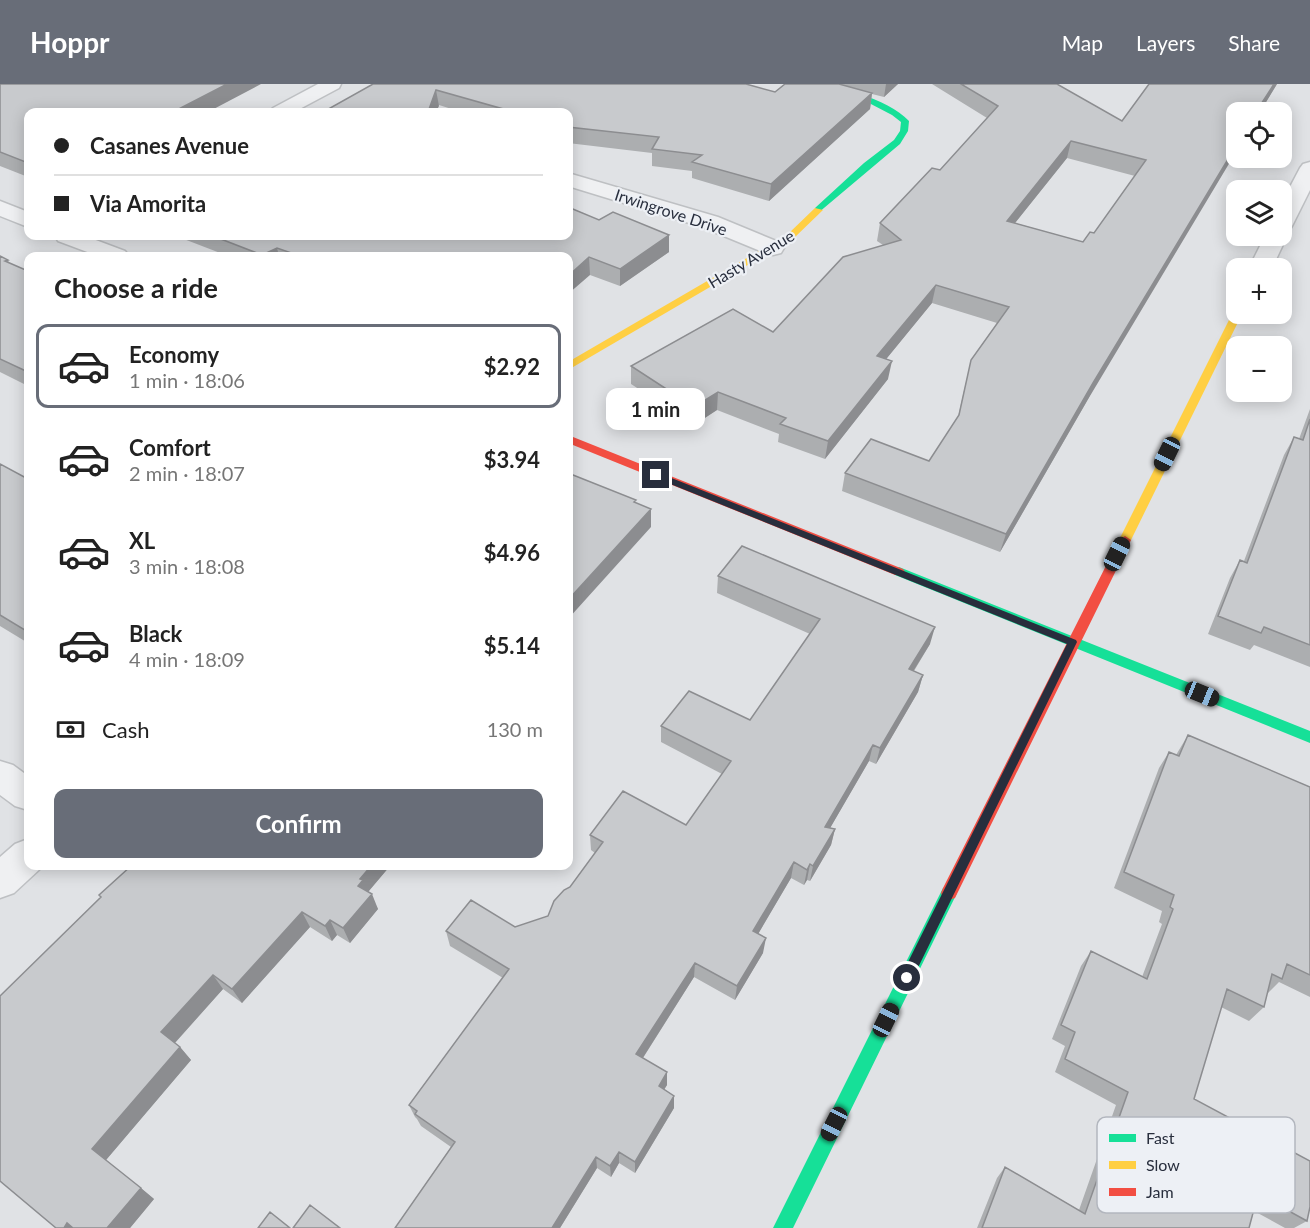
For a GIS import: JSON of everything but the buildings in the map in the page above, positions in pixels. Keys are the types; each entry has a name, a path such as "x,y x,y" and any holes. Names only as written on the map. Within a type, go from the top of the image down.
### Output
{"street":[{"path":"287,108 332,84"},
{"name":"Hasty Avenue","path":"573,363 773,248 806,224 867,165 897,142 904,131 906,121 898,114 876,103 807,84"},
{"path":"1292,204 1310,168"},
{"name":"Irwingrove Drive","path":"573,181 710,222 773,248"},
{"path":"0,208 24,218"},
{"path":"76,240 107,252"},
{"path":"783,1228 1072,642 1232,324"},
{"path":"573,442 1310,737"},
{"path":"0,776 24,792"},
{"path":"0,881 24,860"}],"traffic: fast":[{"path":"807,84 872,101 884,106 905,121 904,131 897,142 867,165 818,210"},
{"path":"899,572 1310,737"},
{"path":"783,1228 949,893"}],"traffic: slow":[{"path":"573,364 791,236 818,210"},
{"path":"1125,540 1232,324"}],"traffic: jam":[{"path":"573,441 899,572"},
{"path":"949,893 1125,540"}],"route":[{"path":"656,475 1072,642 907,978"}]}
